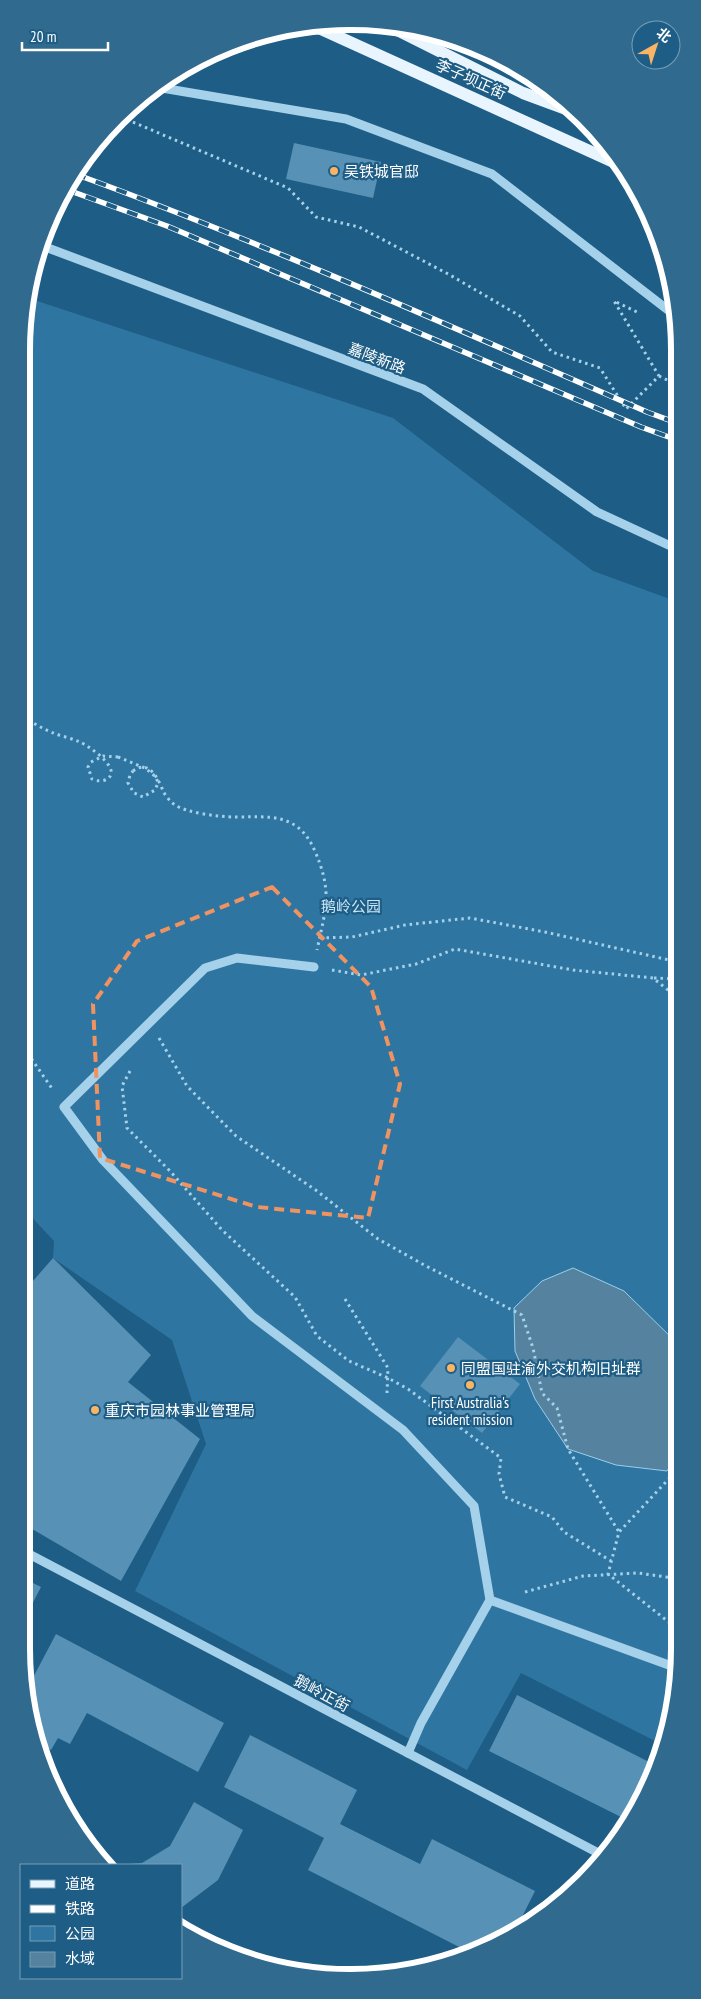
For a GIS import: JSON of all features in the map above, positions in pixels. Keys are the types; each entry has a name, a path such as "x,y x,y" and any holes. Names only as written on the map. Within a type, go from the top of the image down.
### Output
{"main road":[{"name":"李子坝正街","path":"326,31 608,160"},
{"name":"李子坝正街","path":"411,36 523,93 557,106"}],"street":[{"path":"165,89 346,119 492,174 668,310"},
{"name":"嘉陵新路","path":"47,248 422,389 597,512 671,546"},
{"path":"314,967 237,958 205,968 64,1107 102,1160 252,1316 402,1430 474,1506 490,1600 408,1753"},
{"name":"鹅岭正街","path":"30,1555 597,1853"},
{"path":"490,1600 670,1666"}],"path":[{"path":"128,120 288,188 316,217 359,228 450,275 520,316 552,352 600,368 626,409 659,376"},
{"path":"645,316 614,301 659,376 671,382"},
{"path":"30,721 49,731 81,742 100,756 101,756 106,761 112,773 107,779 96,781 92,779 88,772 91,762 98,757 101,756 103,756 118,756 126,759 138,765 143,767 145,768 156,777 158,782 156,790 147,796 140,796 132,789 128,778 136,768 139,767 143,767 146,767 154,772 164,793 180,808 220,816 264,816 286,820 301,832 312,845 322,869 326,888 327,903 314,967 361,975 416,964 455,949 573,970 671,979"},
{"path":"320,938 352,937 405,926 470,918 545,932 671,960"},
{"path":"653,978 671,992"},
{"path":"150,1023 187,1086 236,1136 317,1191 378,1239 426,1266 522,1314 533,1348 542,1393 557,1408 568,1449 619,1532"},
{"path":"30,1057 64,1107"},
{"path":"134,1062 122,1086 127,1128 170,1171 222,1230 295,1297 317,1336 349,1362 388,1378 408,1389 501,1458 499,1474 505,1497 552,1518 564,1532 611,1561"},
{"path":"346,1299 388,1368 387,1419"},
{"path":"608,1574 619,1532 671,1477"},
{"path":"490,1600 583,1576 638,1573 671,1578"},
{"path":"608,1574 671,1624"}],"highlighted area":[{"path":"272,887 371,987 400,1084 368,1218 257,1207 100,1158 93,1004 137,941"}],"green space":[{"name":"鹅岭公园","path":"34,300 393,418 593,571 671,599 671,1649 665,1711 657,1742 521,1673 467,1770 135,1591 206,1444 172,1340 53,1258 54,1241 30,1215 30,350"}],"water":[{"path":"573,1268 624,1291 671,1337 671,1465 667,1471 616,1465 568,1449 535,1399 515,1351 514,1308 542,1281"}],"building":[{"name":"吴铁城官邸","path":"294,143 381,162 373,198 286,179"},
{"name":"重庆市园林事业管理局","path":"53,1258 151,1355 128,1382 200,1439 121,1581 30,1528 30,1284"},
{"name":"First Australia's resident mission","path":"458,1337 520,1384 482,1433 420,1386"},
{"path":"30,1582 41,1587 30,1608"},
{"path":"56,1634 224,1723 198,1772 87,1713 70,1744 58,1738 51,1750 46,1747 41,1731 32,1680"},
{"path":"517,1695 650,1763 623,1818 489,1751"},
{"path":"250,1735 357,1790 340,1824 420,1864 432,1839 535,1891 520,1920 492,1936 463,1949 308,1870 324,1838 224,1787"},
{"path":"194,1802 243,1830 218,1880 182,1907 182,1864 130,1864 142,1863 170,1846"}],"railway":[{"path":"81,176 220,229 671,421"},
{"path":"72,192 167,226 641,427 671,438"}],"place":[{"name":"吴铁城官邸","path":"334,171"},
{"name":"同盟国驻渝外交机构旧址群","path":"451,1368"},
{"name":"First Australia's resident mission","path":"470,1385"},
{"name":"重庆市园林事业管理局","path":"95,1410"}]}
